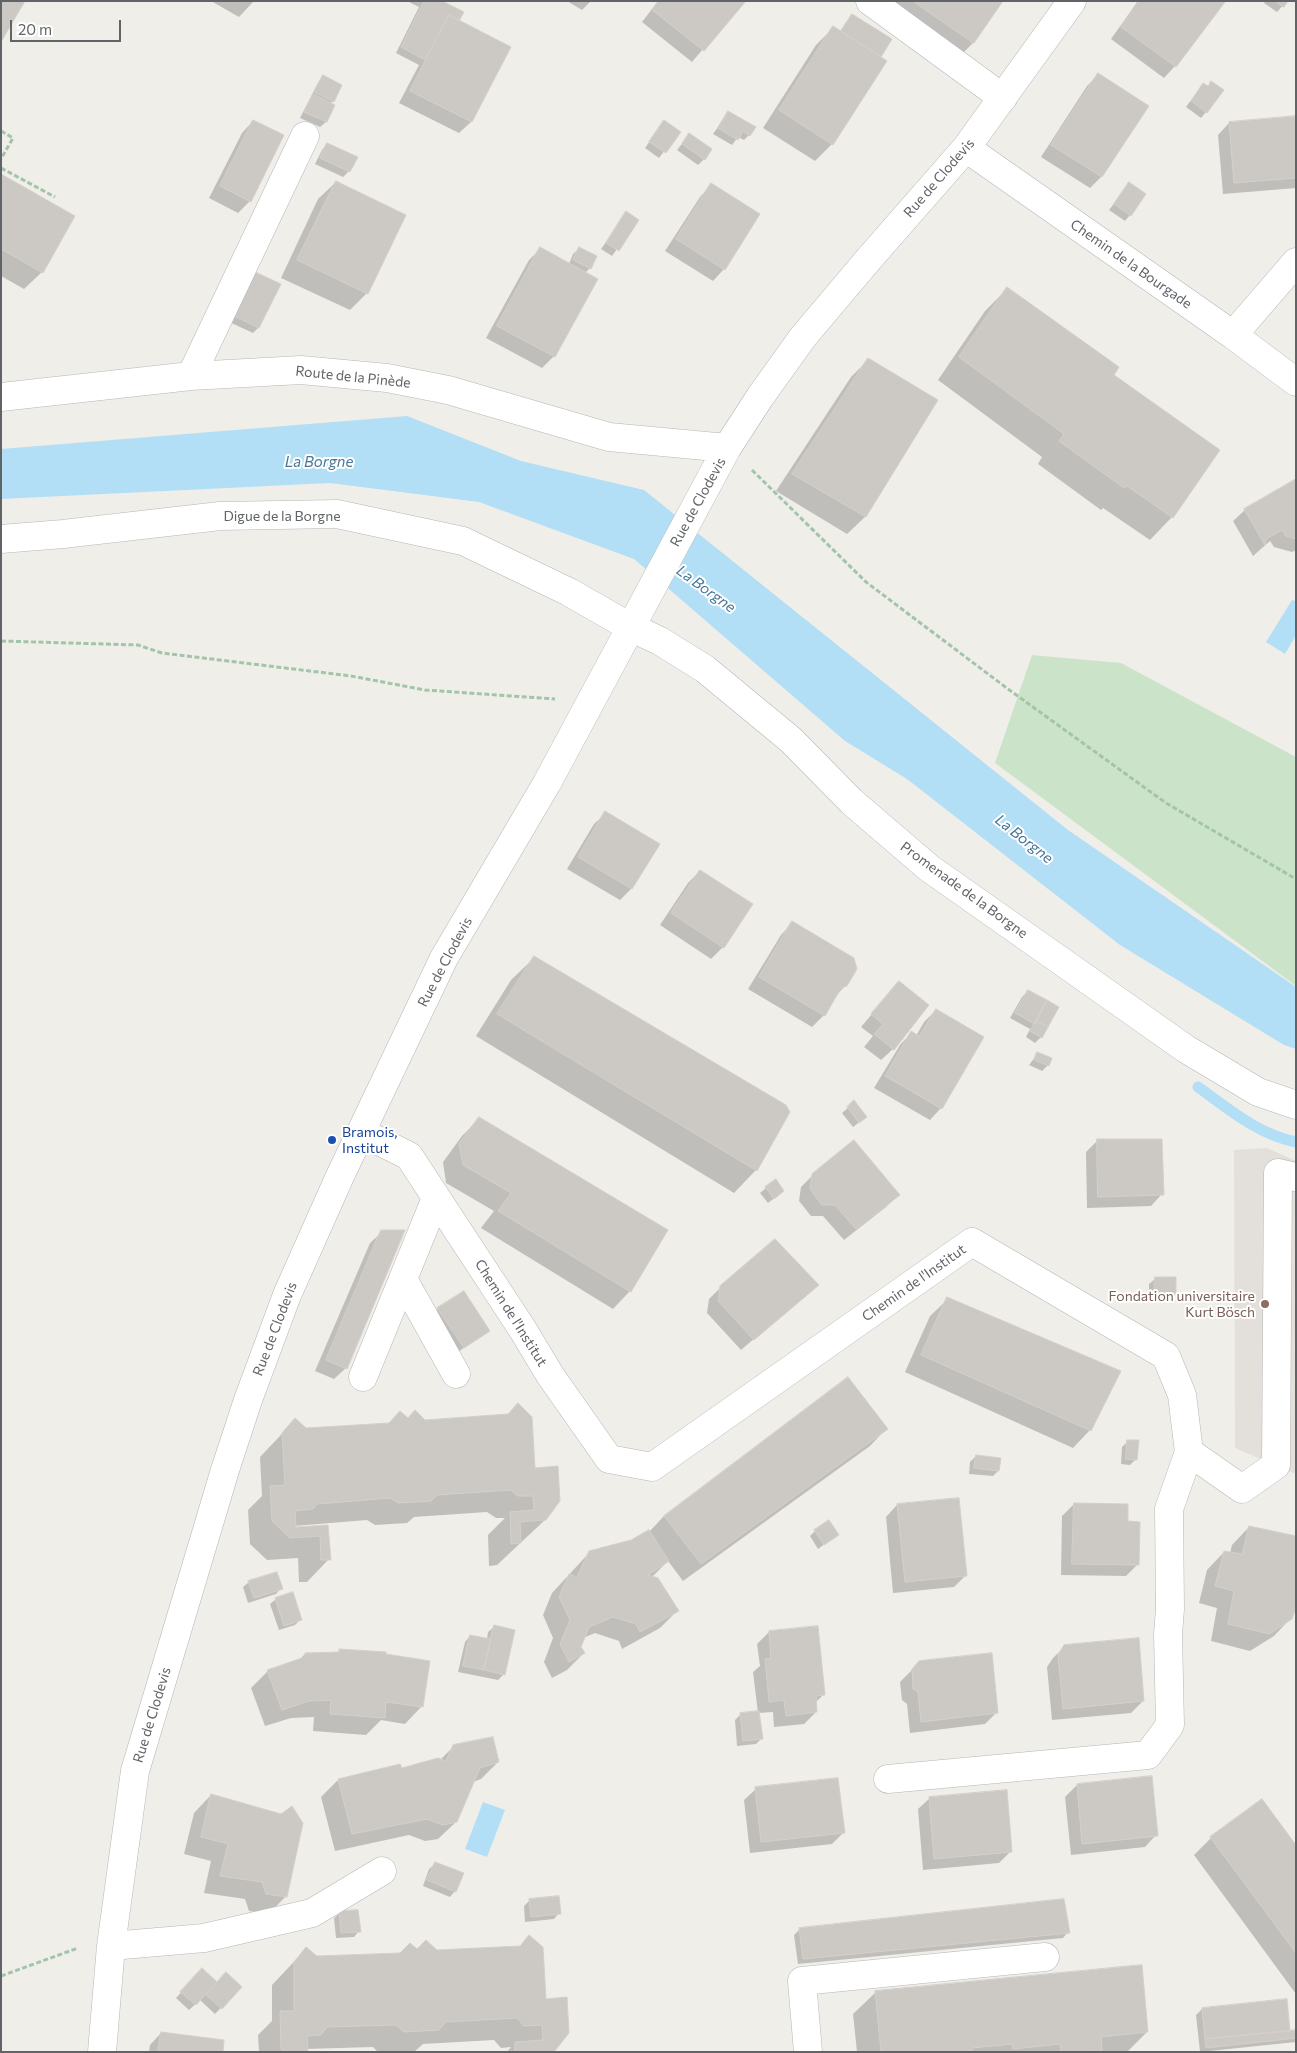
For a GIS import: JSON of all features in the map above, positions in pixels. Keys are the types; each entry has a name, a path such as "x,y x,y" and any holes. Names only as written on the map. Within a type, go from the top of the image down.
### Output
{"street":[{"path":"870,1 1003,98"},
{"name":"Rue de Clodevis","path":"102,2052 111,1946 135,1771 248,1400 288,1294 361,1132 444,958 547,783 727,448 760,397 803,337 966,148 1072,1"},
{"path":"191,376 305,136"},
{"name":"Chemin de la Bourgade","path":"966,148 1233,335 1296,382"},
{"path":"1233,335 1296,262"},
{"name":"Route de la Pinède","path":"1,396 191,376 301,370 387,378 448,390 609,437 727,448"},
{"name":"Digue de la Borgne","path":"1,539 63,534 220,516 337,514 463,541 569,592 633,620"},
{"name":"Promenade de la Borgne","path":"633,620 660,641 705,669 791,740 852,802 929,868 1186,1049 1258,1092 1296,1105"},
{"name":"Chemin de l'Institut","path":"361,1132 408,1156 523,1330 550,1375 609,1459 652,1467 972,1242 1166,1356 1182,1395 1189,1452"},
{"path":"888,1779 1148,1755 1170,1725 1168,1634 1170,1609 1169,1509 1189,1452 1242,1489 1276,1466 1278,1173 1296,1177"},
{"path":"363,1377 436,1198"},
{"path":"403,1279 456,1374"},
{"path":"111,1946 204,1938 312,1913 382,1871"},
{"path":"808,2052 802,1982 1045,1957"}],"path":[{"path":"1,131 13,138 1,159"},
{"path":"1,168 55,197"},
{"path":"727,448 768,483 866,582 984,671 1166,803 1296,879"},
{"path":"1,641 138,645 162,653 351,676 426,690 591,702"},
{"path":"1,1976 76,1948 111,1946"}],"shaded area":[{"name":"Fondation universitaire Kurt Bösch","path":"1267,1148 1296,1161 1296,1474 1235,1448 1234,1150"}],"green space":[{"path":"1032,655 1121,663 1296,757 1296,986 995,763"}],"water":[{"name":"La Borgne","path":"407,416 521,461 644,490 1068,830 1296,987 1296,1049 1284,1045 1120,945 907,779 845,741 634,559 479,502 330,483 1,499 1,449"},
{"path":"1292,600 1296,601 1296,635 1285,654 1266,642"},
{"path":"483,1802 505,1810 487,1857 465,1849"}],"building":[{"path":"1,1 25,1 1,42"},
{"path":"424,1 442,1 464,12 459,21 449,15 425,60 401,47"},
{"path":"659,1 746,1 704,51 652,10"},
{"path":"913,1 1003,1 974,43"},
{"path":"1140,1 1225,2 1176,67 1121,27"},
{"path":"1275,1 1288,1 1284,7"},
{"path":"852,14 892,39 881,57 841,31"},
{"path":"449,15 511,47 472,122 410,91"},
{"path":"833,26 887,61 833,145 779,110"},
{"path":"1098,73 1149,106 1102,177 1051,145"},
{"path":"323,75 342,85 334,102 314,92"},
{"path":"1211,81 1224,90 1207,113 1191,101 1203,83 1208,86"},
{"path":"313,94 335,105 327,122 304,112"},
{"path":"728,111 756,127 750,136 743,131 738,140 718,128"},
{"path":"1296,116 1296,178 1234,183 1229,122"},
{"path":"253,120 284,135 251,202 220,186"},
{"path":"664,120 681,132 666,153 649,142"},
{"path":"689,133 712,149 705,160 682,144"},
{"path":"327,143 358,157 350,172 320,158"},
{"path":"1,174 75,216 43,273 1,249"},
{"path":"336,181 406,215 368,294 297,260"},
{"path":"1129,182 1146,194 1131,216 1114,204"},
{"path":"711,183 760,214 725,270 676,239"},
{"path":"626,211 639,220 619,251 606,243"},
{"path":"540,247 598,279 555,357 497,326"},
{"path":"579,247 597,256 591,269 573,260"},
{"path":"253,271 281,284 259,328 232,315"},
{"path":"1007,287 1119,367 1114,375 1220,450 1173,518 1127,486 1124,488 1059,441 1064,434 959,357"},
{"path":"868,358 938,400 866,517 792,474"},
{"path":"1296,479 1296,539 1286,536 1282,530 1266,539 1265,545 1244,509"},
{"path":"605,811 660,844 632,889 578,857"},
{"path":"700,870 753,904 724,948 671,913"},
{"path":"792,921 854,958 857,969 847,986 841,988 825,1016 759,977"},
{"path":"534,956 786,1105 790,1112 757,1171 497,1014"},
{"path":"899,981 929,1005 894,1050 874,1034 883,1024 871,1014"},
{"path":"1028,990 1047,1000 1035,1024 1015,1013"},
{"path":"1047,1000 1059,1007 1048,1027 1036,1021"},
{"path":"936,1009 984,1037 942,1109 885,1076 911,1031 919,1036"},
{"path":"1036,1021 1048,1027 1042,1038 1030,1031"},
{"path":"1037,1052 1052,1058 1049,1066 1034,1060"},
{"path":"854,1100 867,1117 859,1123 847,1107"},
{"path":"479,1117 668,1230 631,1292 498,1211 511,1193 463,1165 459,1144"},
{"path":"1097,1139 1162,1139 1164,1195 1098,1197"},
{"path":"854,1140 900,1195 856,1229 835,1205 822,1205 810,1189 812,1174"},
{"path":"776,1179 784,1191 774,1199 765,1187"},
{"path":"381,1230 405,1230 347,1369 326,1360"},
{"path":"775,1239 819,1285 754,1340 718,1301 720,1286"},
{"path":"1155,1277 1176,1277 1176,1295 1154,1295"},
{"path":"464,1291 490,1331 464,1348 437,1308"},
{"path":"947,1297 1121,1371 1091,1431 921,1355"},
{"path":"848,1377 888,1429 701,1564 664,1516"},
{"path":"518,1403 532,1417 535,1468 558,1466 560,1501 546,1520 520,1522 521,1543 511,1544 510,1512 534,1510 533,1496 518,1496 510,1490 437,1495 431,1501 398,1503 390,1498 317,1504 313,1509 295,1511 296,1527 328,1525 331,1560 321,1560 320,1536 290,1538 272,1521 270,1486 285,1485 282,1433 295,1418 306,1428 389,1423 400,1411 408,1418 415,1410 425,1420 508,1414"},
{"path":"1127,1440 1139,1440 1137,1460 1126,1459"},
{"path":"976,1455 1001,1458 999,1471 974,1468"},
{"path":"959,1498 967,1576 905,1582 897,1504"},
{"path":"1074,1503 1128,1504 1128,1521 1140,1522 1139,1565 1072,1564"},
{"path":"829,1520 839,1535 824,1545 814,1530"},
{"path":"1249,1526 1296,1536 1296,1606 1292,1619 1269,1634 1228,1624 1234,1591 1215,1586 1224,1551 1242,1554"},
{"path":"649,1530 669,1561 648,1575 658,1578 679,1611 640,1632 636,1624 613,1617 589,1627 581,1647 585,1653 569,1662 560,1644 570,1620 559,1597 569,1574 577,1577 589,1551 631,1540"},
{"path":"277,1572 283,1589 254,1598 248,1581"},
{"path":"293,1592 302,1620 284,1626 275,1598"},
{"path":"494,1625 515,1630 505,1675 484,1670"},
{"path":"818,1626 825,1695 816,1696 817,1712 786,1716 784,1700 769,1702 765,1659 771,1659 769,1631"},
{"path":"470,1635 491,1639 484,1670 463,1666"},
{"path":"1139,1638 1144,1701 1063,1709 1058,1655 1064,1645"},
{"path":"339,1649 386,1652 386,1654 430,1661 423,1707 386,1702 385,1718 330,1714 331,1700 309,1701 282,1710 267,1670 305,1657 305,1653 339,1652"},
{"path":"992,1653 998,1713 921,1722 918,1692 913,1689 912,1669 919,1661"},
{"path":"759,1711 763,1739 743,1741 740,1713"},
{"path":"493,1737 499,1762 480,1768 457,1822 443,1825 427,1819 352,1834 338,1779 400,1764 402,1768 438,1758 446,1761 453,1745"},
{"path":"1152,1776 1158,1836 1082,1844 1077,1784"},
{"path":"838,1778 845,1833 761,1842 755,1787"},
{"path":"1007,1790 1012,1852 934,1859 929,1797"},
{"path":"211,1794 281,1814 292,1806 303,1823 287,1897 266,1894 262,1882 220,1876 228,1844 201,1837"},
{"path":"1262,1799 1296,1845 1296,1953 1210,1837"},
{"path":"435,1862 464,1873 456,1892 427,1880"},
{"path":"559,1896 561,1914 531,1917 529,1899"},
{"path":"1064,1899 1070,1933 803,1959 799,1928"},
{"path":"358,1910 361,1932 341,1933 339,1911"},
{"path":"529,1935 543,1947 546,1999 567,1997 569,2033 554,2052 515,2052 515,2042 543,2040 542,2025 524,2026 517,2018 446,2022 439,2030 404,2032 396,2025 327,2027 321,2035 307,2036 308,2052 284,2052 281,2049 280,2011 294,2011 294,1962 306,1947 317,1956 400,1953 410,1943 417,1949 426,1940 437,1950 520,1946"},
{"path":"1142,1965 1148,2032 1101,2037 1102,2051 1061,2052 1060,2044 1013,2049 1012,2044 972,2048 972,2052 881,2052 875,1991"},
{"path":"202,1968 217,1982 196,2005 180,1992"},
{"path":"226,1972 242,1987 222,2009 206,1995"},
{"path":"1287,1999 1290,2031 1205,2039 1202,2008"},
{"path":"1296,2030 1296,2038 1206,2048 1205,2039"},
{"path":"161,2032 224,2040 223,2052 158,2052"}],"waterway":[{"path":"1198,1087 1256,1127 1296,1142"}],"place":[{"name":"Bramois, Institut","path":"332,1140"},
{"name":"Fondation universitaire Kurt Bösch","path":"1265,1304"}]}
